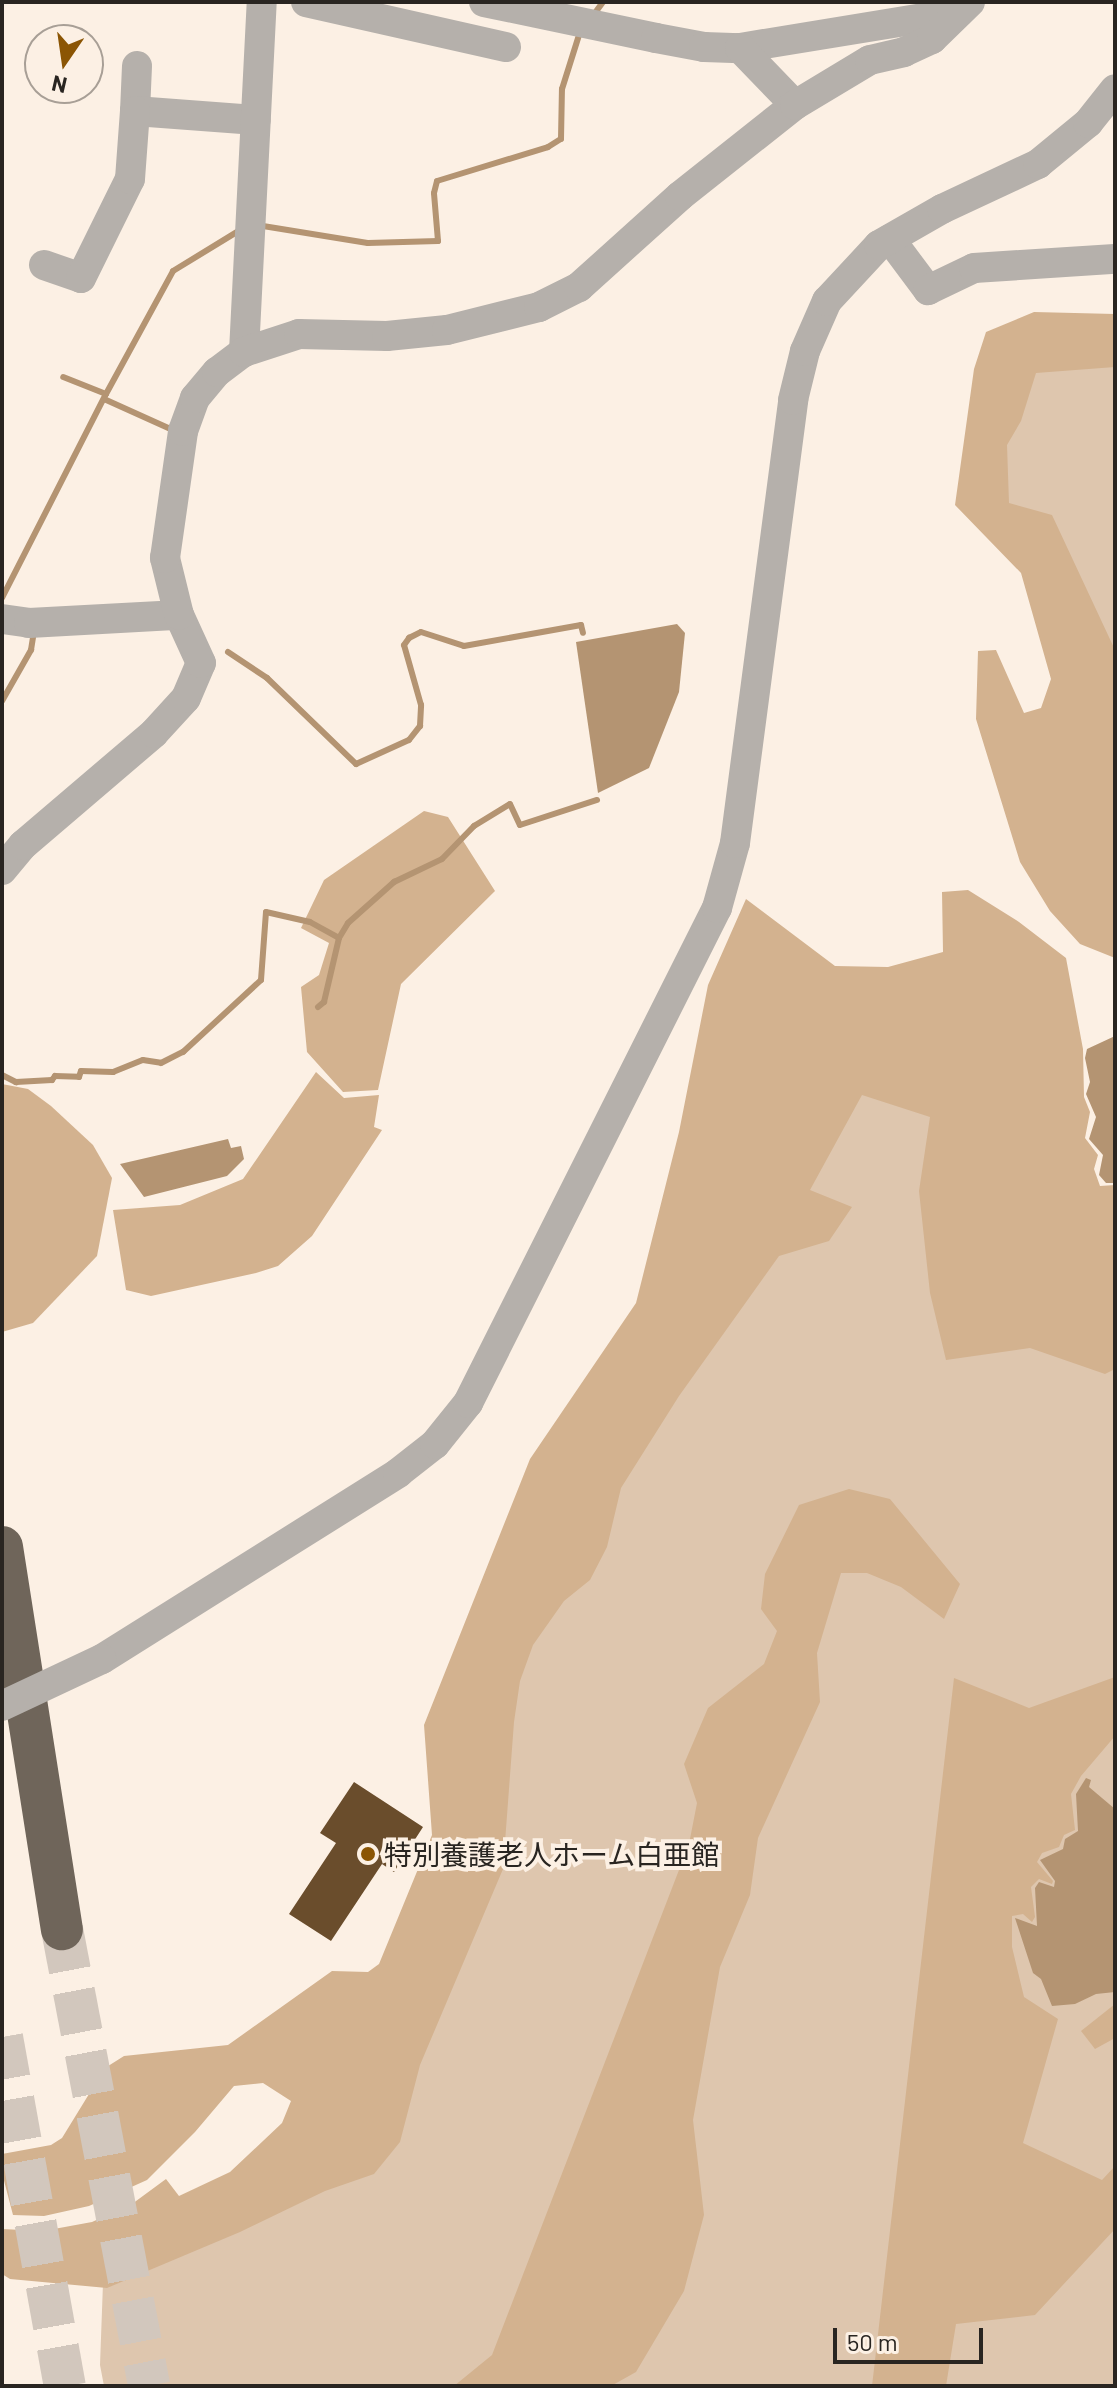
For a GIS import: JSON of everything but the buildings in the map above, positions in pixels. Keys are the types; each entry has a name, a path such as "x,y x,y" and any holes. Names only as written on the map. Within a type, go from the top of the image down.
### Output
{"highway":[{"path":"2,1547 62,1929"}],"street":[{"path":"244,352 262,2"},
{"path":"306,2 506,47"},
{"path":"484,2 704,47 740,48 964,7"},
{"path":"2,870 23,845 154,733 186,698 201,663 179,615 165,558 183,431 195,398 217,372 244,352 299,334 387,336 447,330 539,307 579,287 680,196 795,105 870,60 904,52 932,39 964,7"},
{"path":"740,48 795,105"},
{"path":"44,265 81,278 130,179 137,66"},
{"path":"2,1706 102,1659 418,1459 452,1425 483,1379 717,908 735,843 793,400 805,351 827,301 849,275 890,239 942,209 1038,164 1088,123 1115,89"},
{"path":"135,111 256,120"},
{"path":"890,239 928,290 974,268 1115,259"},
{"path":"2,619 29,623 179,615"}],"shaded area":[{"path":"1034,312 1115,314 1115,367 1036,373 1021,421 1007,445 1009,503 1052,515 1115,650 1115,958 1080,944 1050,911 1020,862 976,719 978,651 996,650 1024,713 1041,708 1051,679 1021,573 955,505 974,369 986,332"},
{"path":"1115,361 1115,667 1004,505 999,440 1031,370"},
{"path":"677,624 685,633 679,692 649,768 598,793 576,642"},
{"path":"424,811 448,817 495,891 401,984 378,1090 343,1092 307,1052 301,987 319,975 329,943 301,928 324,880"},
{"path":"968,890 1019,922 1066,958 1083,1049 1084,1097 1090,1112 1085,1138 1098,1155 1094,1169 1100,1186 1115,1185 1115,1369 1105,1374 1030,1348 946,1360 930,1293 919,1191 930,1117 862,1095 810,1190 852,1207 829,1241 779,1256 679,1396 621,1488 607,1547 590,1580 564,1601 533,1645 520,1681 514,1722 503,1869 420,2065 400,2142 374,2174 325,2191 240,2232 107,2288 10,2279 2,2274 2,2229 43,2231 92,2222 132,2204 166,2179 179,2196 230,2172 282,2123 291,2101 263,2083 234,2086 195,2132 147,2180 89,2206 44,2216 13,2215 2,2173 2,2154 51,2145 62,2138 105,2068 124,2056 228,2045 332,1971 368,1972 379,1964 432,1835 424,1725 530,1459 636,1303 679,1132 708,985 746,899 835,966 888,967 943,952 942,892"},
{"path":"1115,1036 1115,1183 1106,1183 1099,1175 1103,1155 1089,1139 1096,1117 1086,1094 1090,1082 1085,1058 1087,1049"},
{"path":"316,1072 344,1098 379,1095 374,1127 382,1130 312,1236 278,1266 256,1273 151,1296 126,1290 113,1210 180,1205 243,1179"},
{"path":"2,1084 28,1089 51,1106 93,1145 112,1178 97,1256 33,1323 2,1332"},
{"path":"860,1088 940,1117 1028,1341 1115,1360 1115,2386 104,2386 100,2365 103,2283 369,2167 526,1642 614,1485"},
{"path":"228,1139 231,1148 241,1146 244,1159 227,1176 144,1197 120,1164"},
{"path":"849,1489 890,1499 960,1584 944,1619 901,1587 867,1573 841,1573 817,1653 820,1702 758,1838 750,1895 720,1967 693,2120 704,2215 684,2291 636,2372 611,2386 454,2386 492,2355 689,1844 697,1803 684,1764 708,1708 764,1664 777,1631 761,1609 765,1574 799,1505"},
{"path":"1115,1677 1115,1736 1081,1776 1071,1794 1075,1830 1064,1835 1059,1847 1042,1853 1037,1862 1053,1881 1052,1884 1039,1879 1031,1887 1035,1917 1032,1922 1023,1914 1012,1916 1012,1947 1024,1997 1058,2019 1023,2143 1102,2180 1115,2166 1115,2229 1035,2315 956,2324 946,2386 872,2386 954,1678 1029,1708"},
{"path":"1086,1778 1091,1780 1089,1787 1115,1809 1115,1992 1096,1994 1075,2004 1052,2006 1041,1979 1033,1973 1015,1918 1037,1926 1035,1888 1039,1882 1054,1887 1055,1881 1040,1860 1063,1849 1065,1839 1078,1831 1076,1794"},
{"path":"1115,2004 1115,2038 1095,2049 1081,2031"}],"waterway":[{"path":"592,17 603,2"},
{"path":"263,226 368,243 438,241 434,193 437,181 548,147 561,139 562,89 580,32"},
{"path":"106,394 173,271 237,232"},
{"path":"2,598 106,394 63,377"},
{"path":"104,399 173,430"},
{"path":"228,652 267,678 356,764 409,740 420,726 421,705 404,645 409,638 421,632 464,646 581,625 583,633"},
{"path":"2,701 31,650 34,632"},
{"path":"318,1007 324,1002 339,938 348,923 394,882 442,859 474,826 510,804 520,825 597,800"},
{"path":"2,1075 16,1082 52,1080 55,1076 79,1077 81,1071 113,1072 143,1060 161,1063 183,1052 261,980 266,912 310,922 339,938"}],"tunnel":[{"path":"62,1929 149,2386"},
{"path":"2,2037 65,2386"}],"place":[{"name":"特別養護老人ホーム白亜館","path":"368,1854"}]}
